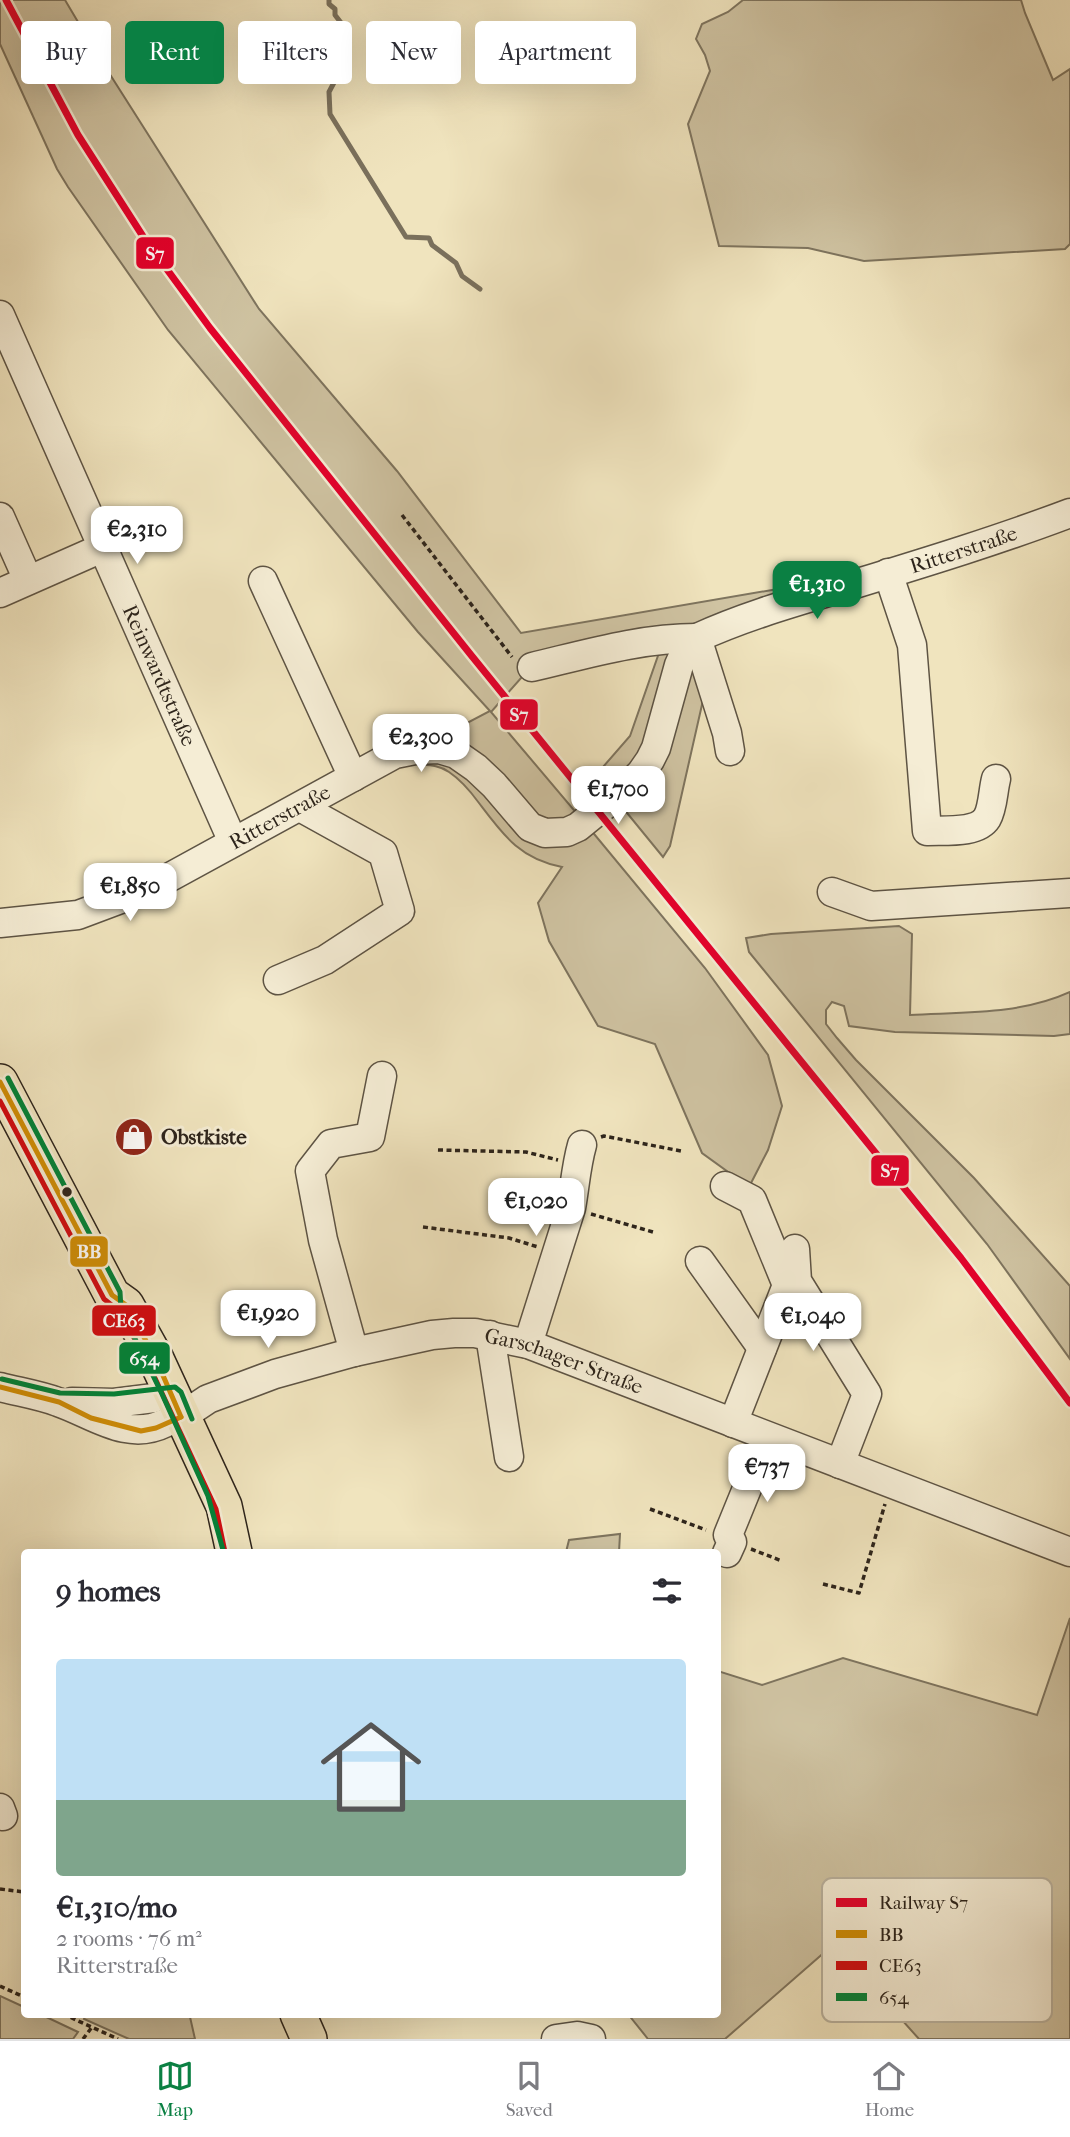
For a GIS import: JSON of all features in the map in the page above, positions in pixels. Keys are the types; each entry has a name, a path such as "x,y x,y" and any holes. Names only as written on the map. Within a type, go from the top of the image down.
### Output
{"main road":[{"path":"0,1082 112,1295 111,1312 177,1406 224,1506 233,1549"},
{"path":"177,1406 214,1549"},
{"path":"300,2018 309,2039"}],"street":[{"name":"Reinwardtstraße","path":"0,315 233,842"},
{"name":"Ritterstraße","path":"0,923 78,915 150,888 396,754 415,750 439,749 456,754 477,768 530,827 545,833 567,832 578,827 641,773 656,748 679,665 688,645 697,638 783,605 1070,513"},
{"path":"0,517 28,580"},
{"path":"0,593 102,548"},
{"path":"888,573 912,645 927,831 981,825 988,817 996,779"},
{"path":"263,581 352,778"},
{"path":"532,667 625,644 666,638 697,638 727,733 730,751"},
{"path":"278,980 325,960 400,911 383,853 300,807"},
{"path":"832,892 871,906 1070,893"},
{"path":"354,1352 323,1240 310,1171 331,1144 370,1137 382,1076"},
{"path":"528,1344 571,1208 579,1155"},
{"path":"725,1186 752,1200 787,1285 733,1423"},
{"path":"795,1249 797,1282 867,1394 840,1464"},
{"path":"701,1261 762,1348"},
{"name":"Garschager Straße","path":"0,1387 59,1402 177,1406 354,1352 443,1334 490,1335 528,1344 1070,1552"},
{"path":"490,1335 509,1457"},
{"path":"727,1553 732,1542 728,1535 768,1437"},
{"path":"556,2039 577,2036 591,2039"}],"path":[{"path":"402,514 501,646 523,666 532,667"},
{"path":"438,1150 579,1155 604,1136 681,1151"},
{"path":"571,1208 653,1232"},
{"path":"423,1227 509,1238 557,1253"},
{"path":"823,1584 859,1593 891,1483"},
{"path":"0,1889 21,1892"},
{"path":"0,1986 21,1996"},
{"path":"72,2018 118,2039"},
{"path":"83,2039 92,2027"}],"shaded area":[{"path":"0,0 65,0 77,21 21,21 21,84 111,84 111,76 259,309 397,471 521,633 830,580 689,628 537,660 491,712 579,816 544,823 494,774 400,746 421,732 450,732 490,711 418,632 168,330 57,169 0,44"},
{"path":"743,0 1021,0 1053,80 1070,69 1070,244 1065,249 864,261 808,248 719,246 688,124 710,71 696,39 702,24 728,12"},
{"path":"660,650 711,665 670,846 663,857 596,775 630,736"},
{"path":"402,761 456,764 511,820 590,829 705,968 768,1055 782,1106 768,1150 749,1187 702,1153 655,1044 598,1026 549,941 538,903 562,867 535,858 514,844 466,786 449,772 437,767"},
{"path":"899,926 912,934 910,1015 1011,1009 1070,992 1070,1034 1054,1036 895,1032 849,1026 844,1006 832,1002 826,1010 826,1024 856,1060 974,1178 1070,1286 1070,1359 987,1244 749,952 746,938"},
{"path":"620,1534 619,1549 567,1549 569,1540"},
{"path":"1070,1618 1070,2039 919,2039 904,2022 1052,2022 1052,1878 822,1878 822,1954 725,2039 648,2039 631,2018 721,2018 721,1672 762,1685 843,1658 1037,1715"},
{"path":"0,1996 21,2006 21,2018 48,2018 78,2032 73,2039 0,2039"},
{"path":"190,2018 195,2039 129,2039 84,2019"}],"waterway":[{"path":"329,0 348,40 339,73 329,92 330,114 406,237 429,238 432,245 456,263 462,276 480,289"}],"rail line":[{"name":"S7","path":"6,0 78,135 144,238 210,328 471,655 961,1258 1070,1403"}],"transit line":[{"name":"654","path":"8,1078 120,1292 121,1310 208,1496 223,1549"},
{"name":"BB","path":"0,1082 112,1295 126,1305 155,1357 181,1417"},
{"name":"CE63","path":"0,1101 104,1299 119,1311 147,1361 216,1509 224,1549"},
{"name":"654","path":"2,1379 60,1393 114,1394 175,1387 181,1392 192,1419"},
{"name":"BB","path":"0,1387 59,1402 91,1418 141,1431 156,1428 181,1417"}],"place":[{"name":"Obstkiste","path":"134,1137"}]}
